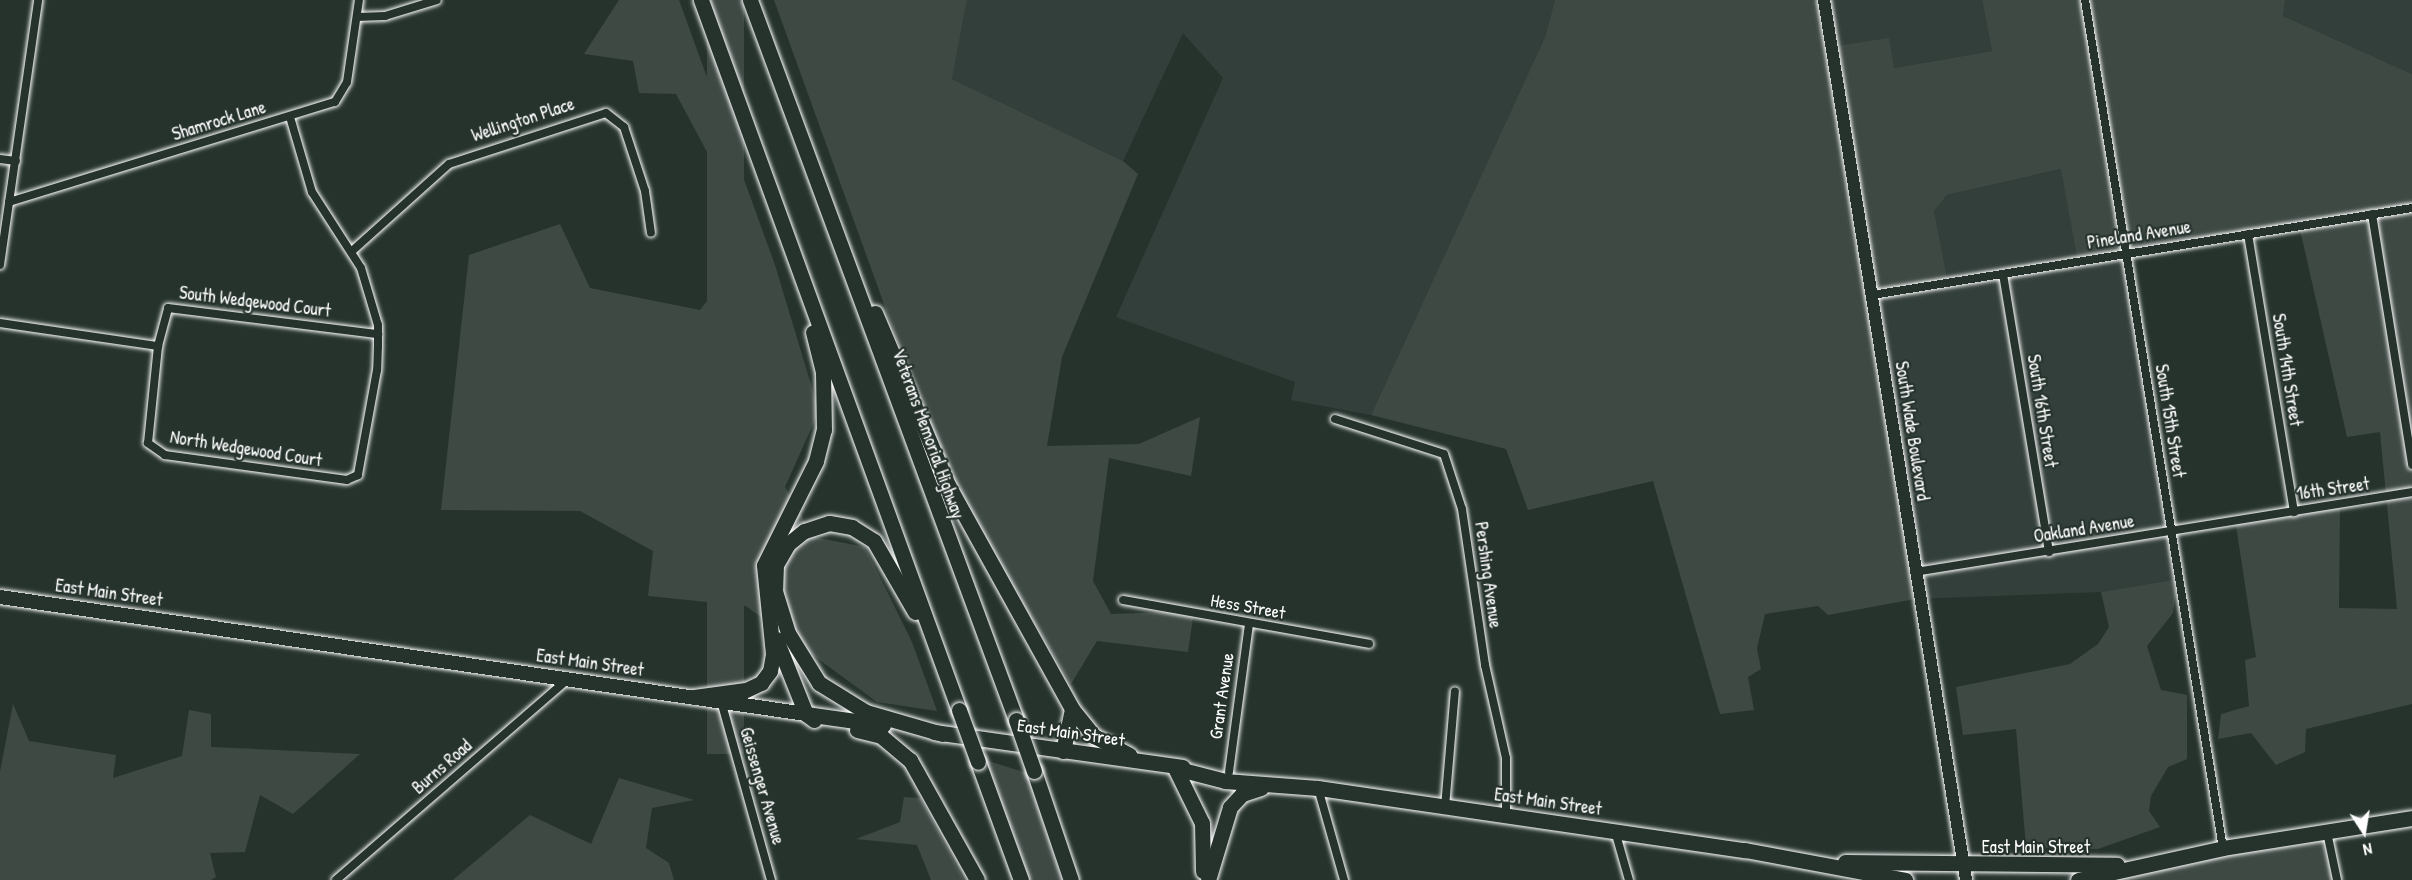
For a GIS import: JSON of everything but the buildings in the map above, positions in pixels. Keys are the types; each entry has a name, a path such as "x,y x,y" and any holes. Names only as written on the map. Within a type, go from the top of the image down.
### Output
{"highway":[{"path":"701,0 1022,880"},
{"name":"Veterans Memorial Highway","path":"750,0 1016,720 1071,880"},
{"path":"806,153 936,461 1072,709 1100,740 1148,764"},
{"path":"694,697 761,683 772,663 771,628 764,565 816,461 825,410 813,332 761,163"},
{"path":"942,734 866,712 819,683 799,657 779,610 775,573 782,551 804,531 820,525 845,524 868,536 898,578 944,668"},
{"path":"771,628 806,714 819,724 881,736 902,752 977,880"},
{"path":"1063,751 1072,709"},
{"name":"East Main Street","path":"806,714 1175,768 1229,772 1277,784"},
{"path":"1175,768 1204,830 1202,880"},
{"name":"East Main Street","path":"1175,768 1225,781 1318,788 1506,815 1814,862 1905,880"},
{"path":"1208,880 1230,807 1242,794 1277,784"},
{"name":"East Main Street","path":"2084,880 2223,848 2412,818"},
{"name":"East Main Street","path":"1814,862 1965,873 2150,864"}],"main road":[{"name":"South Wade Boulevard","path":"1824,0 1965,873"},
{"name":"East Main Street","path":"0,597 806,714"}],"street":[{"path":"0,265 38,0"},
{"name":"Shamrock Lane","path":"9,202 290,117 340,98 359,0"},
{"path":"357,17 385,16 436,0"},
{"name":"South 15th Street","path":"2085,0 2223,848"},
{"name":"Wellington Place","path":"352,251 449,164 606,113 624,127 645,191 651,233"},
{"path":"290,117 312,192 352,251 373,297 378,334"},
{"path":"0,159 15,161"},
{"name":"Pineland Avenue","path":"1872,295 2412,208"},
{"path":"2372,214 2412,465"},
{"name":"South 14th Street","path":"2248,234 2294,512"},
{"name":"South 16th Street","path":"2003,274 2049,552"},
{"name":"South Wedgewood Court","path":"158,346 163,314 178,305 378,334"},
{"path":"0,323 158,346"},
{"name":"North Wedgewood Court","path":"158,346 146,431 152,448 165,455 348,480 358,475 364,458 378,334"},
{"name":"Pershing Avenue","path":"1335,419 1444,454 1462,509 1485,665 1506,758 1506,815"},
{"name":"16th Street","path":"2258,518 2412,492"},
{"name":"Oakland Avenue","path":"1916,572 2258,518"},
{"name":"Hess Street","path":"1123,600 1249,625 1369,644"},
{"name":"Grant Avenue","path":"1229,772 1249,625"},
{"name":"Burns Road","path":"336,880 568,679"},
{"path":"1445,807 1455,691"},
{"name":"Geissenger Avenue","path":"721,701 771,880"},
{"path":"1318,788 1344,880"},
{"path":"1615,831 1629,880"},
{"path":"2327,832 2337,880"}],"shaded area":[{"path":"619,0 679,0 775,265 819,411 785,487 814,537 865,547 912,642 937,711 877,702 746,606 648,596 653,551 580,511 441,510 469,255 560,224 590,288 700,310 740,259 707,152 676,94 639,93 633,61 584,54"},
{"path":"707,0 744,0 744,754 707,754"},
{"path":"774,0 967,0 952,79 1123,161 1138,174 1062,357 1047,446 1139,444 1200,417 1191,476 1109,458 1093,581 1111,614 1194,611 1188,652 1097,641 1071,684 944,470"},
{"path":"967,0 1555,0 1545,37 1371,415 1291,400 1295,382 1116,317 1223,78 1183,33 1123,161 952,79"},
{"path":"1555,0 1822,0 1830,47 1889,38 1894,68 1992,51 1982,0 2285,0 2283,16 2412,74 2412,704 2306,729 2305,752 2276,765 2251,733 2218,739 2221,714 2249,706 2245,660 2256,657 2235,519 2340,502 2339,608 2397,609 2380,432 2347,437 2299,225 2078,262 2061,169 1947,195 1934,211 1948,282 1869,297 1915,599 1828,615 1818,606 1765,614 1757,648 1761,669 1748,677 1754,710 1720,714 1653,481 1528,510 1506,449 1371,415 1545,37"},
{"path":"1822,0 1982,0 1992,51 1894,68 1830,48"},
{"path":"2285,0 2412,0 2412,74 2283,16"},
{"path":"2062,169 2078,261 2125,254 2178,579 2101,592 1915,599 1869,297 1948,282 1934,211 1947,195"},
{"path":"2178,579 2173,613 2147,646 2161,690 2187,695 2187,759 2168,767 2151,796 2149,811 2160,827 2098,849 2026,847 2016,729 1963,735 1956,687 2070,664 2098,644 2109,627 2101,592"},
{"path":"13,704 29,741 116,755 113,778 182,756 189,710 211,714 211,747 360,754 293,814 260,795 245,852 210,853 216,877 211,880 0,880 0,772"},
{"path":"985,760 1027,773 1062,880 1029,880"},
{"path":"619,778 694,800 652,808 646,848 669,863 674,880 453,880 530,815 591,844"},
{"path":"904,797 920,798 964,880 931,880 917,845 856,839 900,822"},
{"path":"2327,832 2337,880 2084,880"}]}
